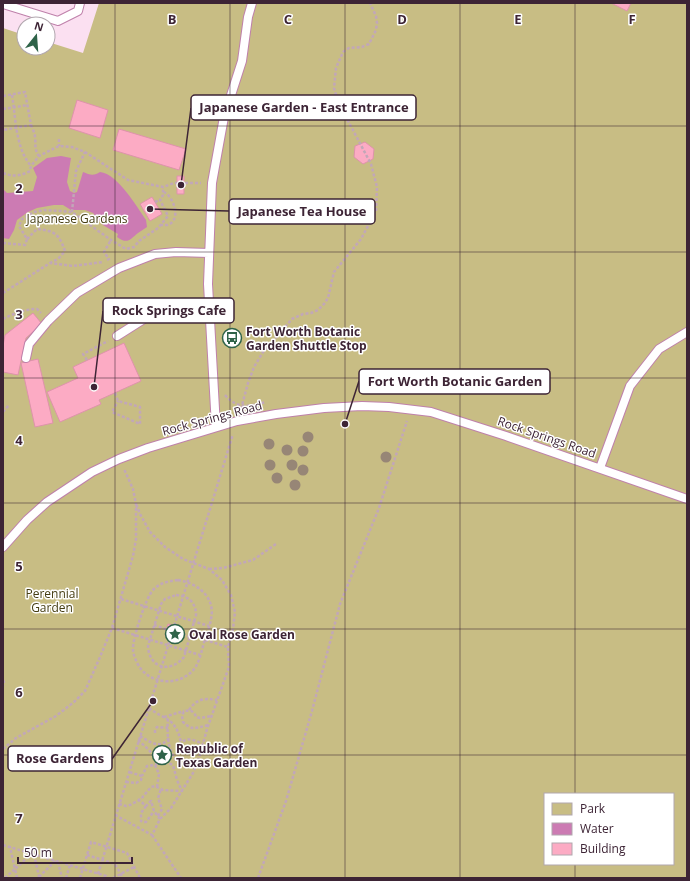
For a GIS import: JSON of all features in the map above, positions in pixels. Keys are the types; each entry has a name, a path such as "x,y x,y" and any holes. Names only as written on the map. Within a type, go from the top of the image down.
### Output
{"lane":[{"path":"3,4 58,21 78,11 80,3"},
{"path":"216,427 208,284 212,183 224,117 242,61 248,17 252,3"},
{"path":"26,358 29,344 48,321 77,293 120,268 155,254 176,252 209,253"},
{"path":"117,336 169,305 209,307"},
{"path":"600,468 630,386 659,349 687,332"},
{"name":"Rock Springs Road","path":"3,548 28,520 47,502 92,472 119,459 148,448 216,427 276,414 324,408 362,406 411,409 431,412 600,468 687,499"}],"path":[{"path":"98,874 254,367 263,352 292,319 318,310 324,304 328,298 334,272 361,239 376,211 377,187 371,164 338,102 334,88 336,68 344,52 349,48 362,47 368,44 376,30 378,23 370,3"},
{"path":"3,96 25,92 35,137 34,144 36,153 39,156"},
{"path":"12,94 18,140 23,153 31,166"},
{"path":"3,109 28,105"},
{"path":"3,130 31,124"},
{"path":"59,139 59,146"},
{"path":"3,173 16,176 30,171 31,166 39,156 59,146 72,147 85,152 128,180 163,187 167,184 184,182 212,183"},
{"path":"72,212 76,171 85,152"},
{"path":"155,202 160,200 164,192 163,187"},
{"path":"160,225 167,225 171,223 174,218 175,208 173,201 164,192"},
{"path":"27,239 19,226 22,219 34,212 50,210 72,212 126,249 134,247 139,241 158,228 168,216 160,200"},
{"path":"3,243 25,245 27,239 37,229 46,230 56,234 62,242 65,251 58,259 3,293"},
{"path":"50,263 73,266 102,263 109,259 104,252 111,240"},
{"path":"3,319 31,309 37,309 48,321"},
{"path":"87,360 83,354 117,336"},
{"path":"222,389 225,395 235,404 242,406 266,402"},
{"path":"115,393 118,401 112,412 140,424 140,407 118,401"},
{"path":"3,412 9,405"},
{"path":"258,878 288,794 312,711 340,604 379,508 411,409"},
{"path":"3,749 16,738 56,716 85,691 112,628 133,556 136,540 136,504 133,489 119,459"},
{"path":"136,504 144,523 157,540 173,554 209,569 222,580 231,595 235,612 233,629 228,647 229,667 208,725 197,764 171,808 160,819 152,835"},
{"path":"209,569 223,568 253,560 276,544"},
{"path":"168,581 187,581 201,589 210,602 212,618 198,662 188,675 173,681 157,680 143,672 138,665 133,650 136,635 150,594 160,585 168,581"},
{"path":"176,595 183,596 189,598 196,609 195,621 186,651 180,662 174,666 161,666 155,663 148,652 148,646 154,625 161,604 165,600 176,595"},
{"path":"121,599 209,626"},
{"path":"154,625 190,637"},
{"path":"112,628 200,655"},
{"path":"205,640 228,647"},
{"path":"3,680 3,686"},
{"path":"164,717 189,710 198,700 205,698 217,700"},
{"path":"148,708 168,719 175,726 181,747 186,752 198,749 202,750"},
{"path":"189,710 195,714 196,717 200,718 212,716"},
{"path":"184,711 182,716 183,722 187,726 195,729 208,725"},
{"path":"168,719 171,749 178,761 197,764"},
{"path":"155,733 157,727 168,728"},
{"path":"140,736 157,744 162,744 169,737"},
{"path":"181,743 184,740 189,739 203,744"},
{"path":"138,740 148,748 159,762"},
{"path":"126,782 132,784 139,782 147,766 163,762 173,766 182,791"},
{"path":"155,764 159,774 157,787"},
{"path":"129,772 142,776"},
{"path":"119,804 126,806 130,805 138,799 141,799 151,787 157,787 169,791 182,791"},
{"path":"158,816 162,809 158,798 161,789"},
{"path":"138,799 146,806"},
{"path":"154,811 146,822 141,821 140,817 146,806 151,801 154,811 160,819"},
{"path":"115,815 152,835 181,878"},
{"path":"80,878 91,842 127,853 140,878"},
{"path":"3,845 106,876 107,878"},
{"path":"3,850 9,846"},
{"path":"9,846 17,878"},
{"path":"5,878 33,854"},
{"path":"33,854 38,877 56,861"},
{"path":"87,855 115,864 123,878"},
{"path":"56,861 62,878"},
{"path":"66,878 70,865"},
{"path":"113,878 134,867"}],"green space":[{"path":"99,3 687,3 687,878 3,878 3,28 16,32 16,56 56,56 56,45 83,53"}],"water":[{"path":"61,156 71,158 67,182 70,191 74,193 77,192 83,172 92,175 100,172 107,174 126,192 146,220 147,227 131,239 124,241 117,237 118,234 103,225 93,213 85,210 71,210 63,205 54,205 37,208 28,212 17,220 9,239 3,238 3,189 7,193 33,191 37,177 33,168 47,158"}],"building":[{"path":"611,3 631,3 627,11"},
{"path":"77,100 108,110 100,138 69,128"},
{"path":"119,129 186,149 179,170 113,150"},
{"path":"365,142 374,149 373,159 363,164 354,157 355,146"},
{"path":"177,176 184,176 184,194 177,194"},
{"path":"152,197 162,214 150,221 140,204"},
{"path":"33,313 42,324 26,338 18,375 3,372 3,346 5,335"},
{"path":"124,343 141,381 99,400 101,404 60,422 47,392 78,378 73,367"},
{"path":"38,359 53,423 35,427 21,363"},
{"path":"168,624 180,627 176,639 165,636"}],"place":[{"name":"Japanese Garden - East Entrance","path":"181,185"},
{"name":"Japanese Tea House","path":"150,209"},
{"name":"Fort Worth Botanic Garden Shuttle Stop","path":"232,338"},
{"name":"Rock Springs Cafe","path":"94,387"},
{"name":"Fort Worth Botanic Garden","path":"345,424"},
{"name":"Oval Rose Garden","path":"175,634"},
{"name":"Rose Gardens","path":"153,701"},
{"name":"Republic of Texas Garden","path":"162,755"}],"park label":[{"name":"Japanese Gardens","path":"77,218"},
{"name":"Perennial Garden","path":"52,600"}]}
